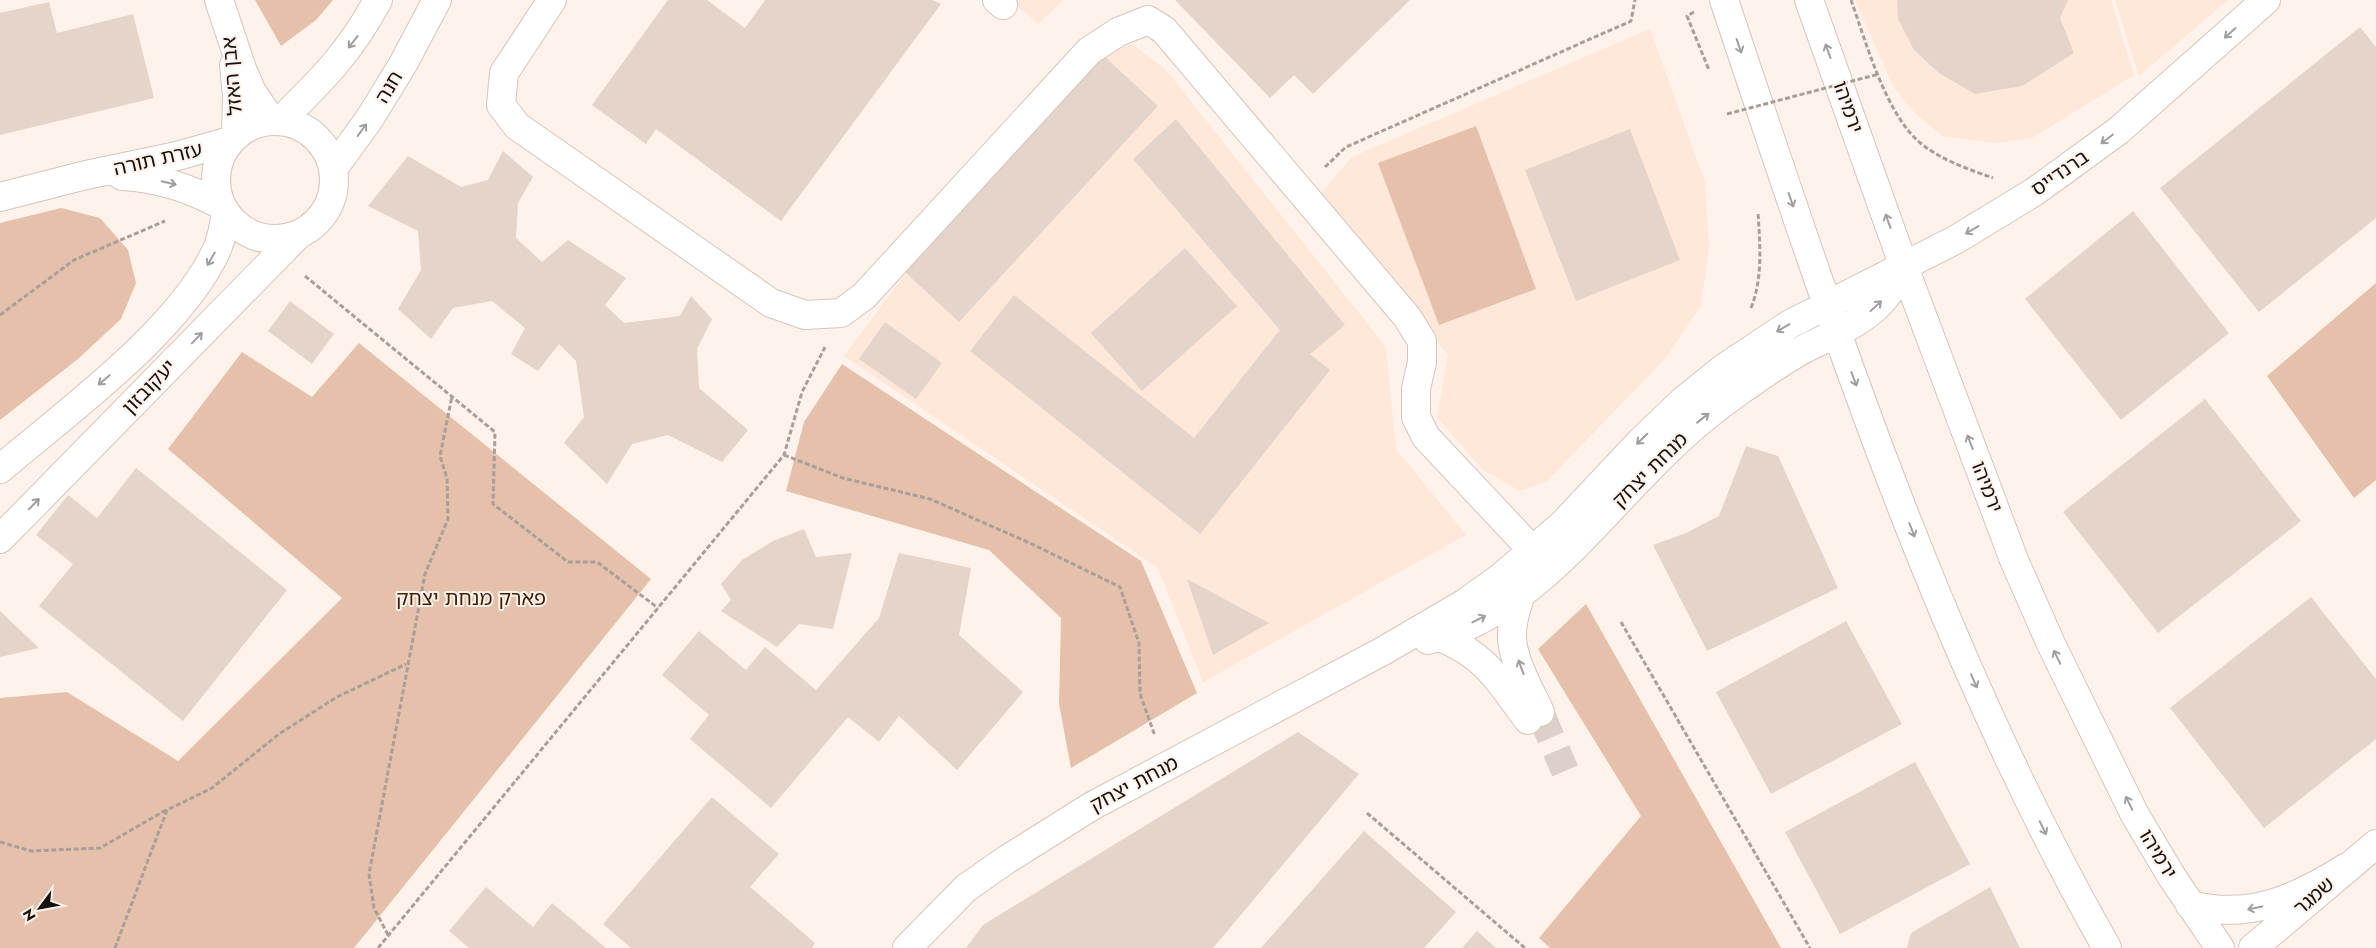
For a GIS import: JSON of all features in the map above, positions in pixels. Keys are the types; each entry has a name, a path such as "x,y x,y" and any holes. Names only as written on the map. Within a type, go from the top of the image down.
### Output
{"street":[{"path":"276,121 330,72 360,33 378,0"},
{"name":"חנה","path":"333,169 375,111 403,64 437,0"},
{"path":"552,0 504,73 501,105 517,126 771,303 805,315 841,313 864,296 1089,51 1118,32 1148,20 1164,30 1407,317 1422,341 1422,362 1416,389 1416,417 1426,437 1533,551"},
{"path":"1724,0 1827,306 1947,622 2013,766 2068,877 2107,948"},
{"name":"ירמיהו","path":"1809,0 1904,267 2014,560 2051,644 2135,815 2190,905 2220,948"},
{"name":"ברנדייס","path":"1827,306 1957,239 2034,192 2118,131 2266,0"},
{"name":"אבן האזל","path":"223,8 252,92 276,121"},
{"name":"אבן האזל","path":"223,8 234,60 237,97 233,138"},
{"path":"276,121 298,125 315,136 326,151 333,169 333,189 327,208 315,224 298,235 278,239 258,237 240,227 224,209 216,186 217,167 233,138 252,125 276,121"},
{"name":"עזרת תורה","path":"0,197 86,175 177,156 233,138"},
{"name":"עזרת תורה","path":"86,175 151,179 196,191 224,209"},
{"name":"יעקובזון","path":"0,468 118,368 162,326 197,282 217,248 224,209"},
{"name":"יעקובזון","path":"0,539 298,235"},
{"name":"מנחת יצחק","path":"1383,651 1440,637 1481,618 1521,594 1563,559 1659,458 1697,423 1740,390 1784,361 1837,333 1876,308 1891,290 1904,267"},
{"name":"מנחת יצחק","path":"907,948 966,888 1006,860 1092,806 1383,651 1465,602 1533,551 1562,525 1640,442 1683,401 1758,344 1790,324 1827,306"},
{"path":"1440,637 1460,645 1478,656 1534,716 1512,640 1514,614 1521,594"},
{"name":"שמגר","path":"2253,948 2376,844"},
{"path":"2190,905 2211,910 2231,911 2268,905 2305,892 2347,867"}],"path":[{"path":"1300,190 1346,147 1631,21 1635,0"},
{"path":"1851,0 1879,74 1904,126 1919,142 1967,169 2034,192"},
{"path":"1695,11 1687,16 1713,78"},
{"path":"1727,114 1879,74"},
{"path":"1724,105 1730,122"},
{"path":"1748,316 1755,298 1760,268 1758,211"},
{"path":"0,315 74,260 164,221"},
{"path":"300,272 496,432 493,504 568,562 597,562 658,608"},
{"path":"378,948 784,455 802,392 841,313"},
{"path":"388,935 374,908 369,874 425,574 448,519 447,478 440,456 452,396"},
{"path":"784,455 844,478 930,499 1032,544 1120,587 1139,643 1140,694 1166,767"},
{"path":"1622,622 1810,948"},
{"path":"0,842 31,851 100,848 167,810 212,788 279,734 337,697 407,664"},
{"path":"115,948 167,810"},
{"path":"1368,812 1525,948"}],"shaded area":[{"path":"1011,0 1063,0 1038,24"},
{"path":"1855,0 2111,0 2134,75 2032,138 1995,143 1942,136 1915,113 1894,88"},
{"path":"2115,0 2228,0 2139,76"},
{"path":"1650,29 1705,182 1709,247 1701,306 1664,360 1547,481 1520,491 1483,470 1437,417 1448,355 1320,194 1352,157"},
{"path":"1132,44 1166,70 1386,347 1396,449 1466,535 1203,682 1158,568 844,356 899,282 1093,58"}],"green space":[{"path":"255,0 333,0 316,20 281,46"},
{"path":"1476,126 1536,289 1439,325 1378,163"},
{"path":"61,208 100,218 128,250 136,283 121,319 78,359 0,420 0,223"},
{"path":"2376,283 2376,480 2354,498 2267,376"},
{"name":"פארק מנחת יצחק","path":"359,343 651,579 354,948 0,948 0,698 67,692 178,761 342,598 168,449 242,352 312,397"},
{"path":"842,364 1141,561 1197,693 1071,768 1059,704 1061,618 989,550 786,491 804,422"},
{"path":"1586,604 1781,948 1550,948 1539,938 1641,816 1538,649"}],"building":[{"path":"668,0 707,0 745,28 765,0 933,0 941,4 781,221 656,129 646,144 592,105"},
{"path":"1175,0 1410,0 1313,94 1294,75 1270,98"},
{"path":"1897,0 2068,0 2060,18 2074,53 2022,86 1975,94 1939,73 1914,50 1898,19"},
{"path":"49,2 57,33 133,14 154,98 0,135 0,13"},
{"path":"2360,27 2376,47 2376,218 2259,312 2160,188"},
{"path":"1104,56 1158,106 959,322 905,272"},
{"path":"1176,119 1345,325 1310,354 1330,370 1200,534 970,351 1014,295 1194,438 1280,330 1133,159"},
{"path":"1630,129 1680,260 1576,301 1525,170"},
{"path":"503,151 533,177 518,203 516,238 542,262 568,240 626,278 605,305 624,323 680,316 691,296 712,319 697,349 699,388 748,430 722,462 668,435 632,444 607,484 564,443 584,417 576,361 559,344 538,371 511,354 525,328 492,301 453,308 431,339 398,309 421,270 418,231 368,206 408,156 461,187 488,180"},
{"path":"2133,211 2229,333 2121,420 2025,299"},
{"path":"1185,248 1237,306 1142,391 1091,333"},
{"path":"290,301 334,334 312,364 268,331"},
{"path":"885,322 942,363 916,399 859,359"},
{"path":"2205,399 2301,521 2158,633 2063,512"},
{"path":"1746,446 1778,456 1838,588 1707,651 1653,545 1686,533 1719,516"},
{"path":"136,468 287,590 183,721 39,606 73,564 36,535 68,495 97,518"},
{"path":"804,529 816,557 852,553 833,629 799,624 777,647 721,611 731,600 721,584 742,560 773,541"},
{"path":"899,553 971,568 959,635 1023,692 957,770 899,716 879,742 848,717 771,808 690,739 709,715 662,675 699,631 746,670 765,647 816,690 879,618"},
{"path":"1187,579 1269,623 1213,655"},
{"path":"2311,597 2376,679 2376,739 2264,828 2170,708"},
{"path":"0,611 39,648 0,657"},
{"path":"1846,621 1902,724 1771,794 1716,692"},
{"path":"1298,732 1359,774 1213,948 966,948 983,925"},
{"path":"1915,762 1970,864 1840,934 1785,832"},
{"path":"712,797 779,854 750,887 815,943 812,948 631,948 603,924"},
{"path":"1364,831 1456,912 1424,948 1261,948"},
{"path":"486,887 533,927 552,903 606,948 469,948 449,931"},
{"path":"1990,887 2020,948 1907,948 1911,933"},
{"path":"1477,931 1496,948 1462,948"}],"tunnel":[{"path":"1540,712 1565,771"}]}
